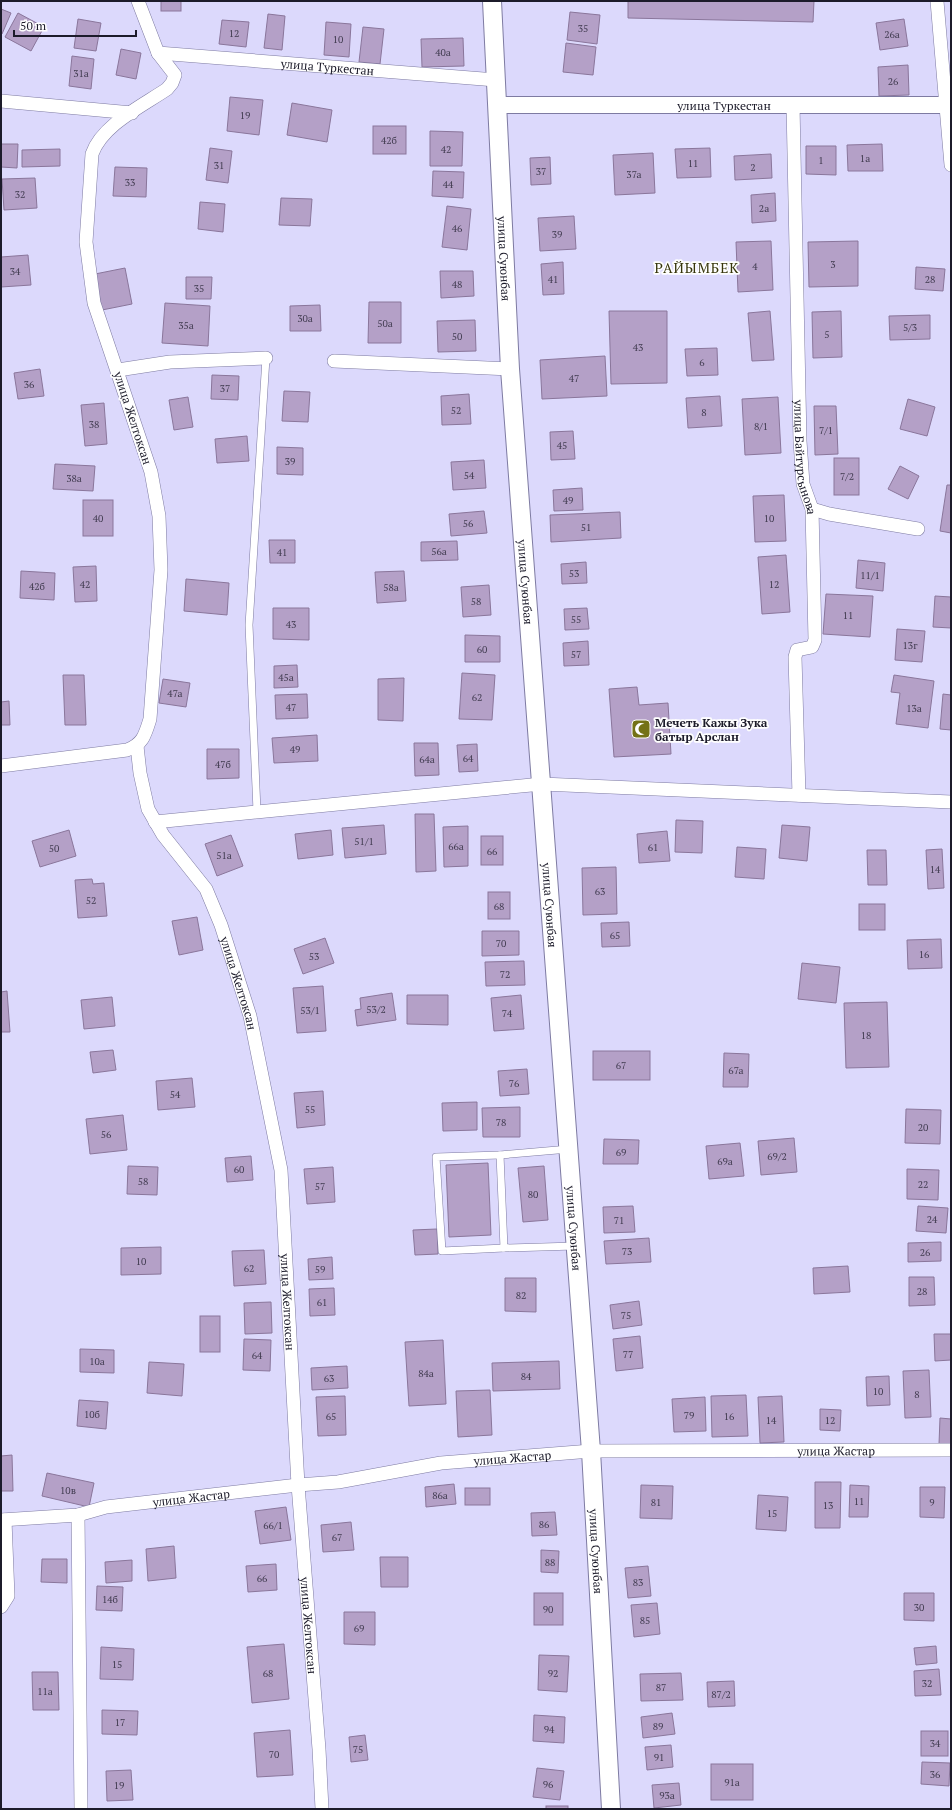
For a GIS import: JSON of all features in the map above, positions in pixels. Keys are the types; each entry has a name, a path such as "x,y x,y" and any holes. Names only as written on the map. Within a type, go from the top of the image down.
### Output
{"main road":[{"name":"улица Суюнбая","path":"492,1 510,369 591,1451 611,1809"}],"street":[{"name":"улица Желтоксан","path":"138,1 158,53 175,75 172,83 167,89 105,132 96,143 92,154 86,242 94,303 118,370 151,472 159,516 161,570 150,719 145,735 138,746 140,773 148,809 173,849 206,889 221,925 250,1016 281,1170 298,1485 319,1749 322,1809"},
{"path":"937,1 949,104 951,165"},
{"name":"улица Туркестан","path":"158,53 496,80"},
{"path":"1,101 132,113"},
{"name":"улица Туркестан","path":"498,105 949,104"},
{"name":"улица Байтурсынова","path":"792,105 800,441 803,484 812,509 815,640 812,647 797,650 795,657 799,795"},
{"path":"118,370 170,362 266,358"},
{"path":"334,361 510,369"},
{"path":"812,509 829,514 918,529"},
{"path":"1,766 127,750 138,746"},
{"path":"155,822 542,784 951,802"},
{"name":"улица Жастар","path":"3,1520 78,1515 106,1507 298,1485 338,1482 441,1463 591,1451 951,1450"},
{"path":"78,1515 82,1809"},
{"path":"1,1607 8,1596 3,1520"}],"lane":[{"path":"257,811 249,626 266,358"},
{"path":"569,1149 500,1155 436,1157 442,1250 576,1246"},
{"path":"500,1155 504,1248"}],"building":[{"path":"161,1 181,1 181,11 161,11"},
{"path":"628,1 814,1 813,22 628,18"},
{"path":"1,9 11,13 2,34 1,34"},
{"path":"570,12 600,15 597,44 567,40"},
{"path":"18,13 44,27 31,51 5,37"},
{"path":"268,14 285,16 282,50 264,48"},
{"path":"78,19 101,23 96,51 74,48"},
{"path":"904,19 908,46 880,50 876,23"},
{"path":"222,20 249,22 246,47 219,44"},
{"path":"326,22 351,24 349,57 324,55"},
{"path":"363,27 384,29 380,64 359,62"},
{"path":"463,38 464,66 422,67 421,39"},
{"path":"566,43 596,47 593,75 563,72"},
{"path":"121,49 141,53 136,79 116,75"},
{"path":"72,56 94,59 91,89 69,86"},
{"path":"908,65 909,95 879,96 878,67"},
{"path":"230,97 263,100 259,135 227,131"},
{"path":"292,103 332,110 327,142 287,135"},
{"path":"373,126 406,126 406,154 373,154"},
{"path":"430,131 463,132 462,166 430,166"},
{"path":"1,144 18,144 17,168 1,167"},
{"path":"882,144 883,171 848,171 847,145"},
{"path":"806,146 836,146 836,175 806,174"},
{"path":"210,148 232,151 228,183 206,180"},
{"path":"710,148 711,177 677,178 675,149"},
{"path":"60,149 60,166 22,167 22,150"},
{"path":"653,153 655,193 615,195 613,155"},
{"path":"771,154 772,178 735,180 734,156"},
{"path":"550,157 551,184 531,185 530,158"},
{"path":"115,167 147,168 146,197 113,196"},
{"path":"433,171 464,172 463,198 432,196"},
{"path":"35,178 37,208 4,210 2,179"},
{"path":"775,193 776,221 752,223 751,195"},
{"path":"281,198 312,199 310,226 279,225"},
{"path":"200,202 225,204 223,232 198,229"},
{"path":"447,206 471,209 467,250 442,247"},
{"path":"574,216 576,249 540,251 538,218"},
{"path":"771,241 773,290 738,292 736,242"},
{"path":"858,241 858,286 809,287 808,242"},
{"path":"28,255 31,285 1,287 1,257"},
{"path":"563,262 564,294 543,295 541,264"},
{"path":"916,267 945,269 943,291 915,289"},
{"path":"125,268 132,304 102,310 95,274"},
{"path":"440,271 473,271 474,296 441,298"},
{"path":"186,277 212,277 211,299 186,299"},
{"path":"369,302 401,302 401,343 368,343"},
{"path":"165,303 210,306 208,346 162,343"},
{"path":"320,305 321,331 290,331 290,306"},
{"path":"609,311 667,311 667,383 611,384"},
{"path":"770,311 774,360 752,361 748,313"},
{"path":"841,311 842,357 813,358 812,312"},
{"path":"930,315 930,339 890,340 889,316"},
{"path":"475,320 476,351 438,352 437,321"},
{"path":"717,348 718,375 687,376 685,349"},
{"path":"605,356 607,396 542,399 540,360"},
{"path":"40,369 44,396 18,399 14,373"},
{"path":"212,375 239,376 238,400 211,399"},
{"path":"284,391 310,392 308,422 282,421"},
{"path":"469,394 471,424 442,425 441,396"},
{"path":"720,396 722,426 688,428 686,398"},
{"path":"188,397 193,427 174,430 169,400"},
{"path":"778,397 781,453 745,455 742,399"},
{"path":"908,399 935,407 927,436 900,429"},
{"path":"104,403 107,444 85,446 81,405"},
{"path":"814,406 836,406 838,454 815,455"},
{"path":"573,431 575,459 551,460 550,432"},
{"path":"247,436 249,461 217,463 215,439"},
{"path":"277,447 303,448 303,475 277,474"},
{"path":"834,458 859,458 859,495 834,495"},
{"path":"484,460 486,488 453,490 451,462"},
{"path":"55,464 95,466 93,491 53,489"},
{"path":"900,466 919,476 908,499 888,489"},
{"path":"947,485 951,485 951,533 940,531"},
{"path":"582,488 583,510 554,511 553,490"},
{"path":"784,495 786,541 755,542 753,496"},
{"path":"83,500 113,500 113,536 83,536"},
{"path":"484,511 487,533 451,536 449,514"},
{"path":"620,512 621,538 551,542 550,515"},
{"path":"269,540 295,540 295,563 270,563"},
{"path":"457,541 458,560 421,561 421,542"},
{"path":"786,555 790,612 762,614 758,557"},
{"path":"858,560 885,563 883,591 856,588"},
{"path":"586,562 587,583 562,584 561,564"},
{"path":"96,566 97,601 75,602 73,567"},
{"path":"21,571 55,573 54,600 20,598"},
{"path":"404,571 406,601 377,603 375,572"},
{"path":"186,579 229,583 227,615 184,611"},
{"path":"489,585 491,615 463,617 461,587"},
{"path":"826,594 873,596 870,637 823,634"},
{"path":"935,596 951,597 951,628 933,627"},
{"path":"273,608 309,608 309,640 273,639"},
{"path":"587,608 589,629 565,630 564,609"},
{"path":"897,629 925,631 922,662 895,660"},
{"path":"465,635 500,636 500,662 465,662"},
{"path":"588,641 589,665 564,666 563,643"},
{"path":"297,665 298,687 274,688 274,666"},
{"path":"462,673 495,675 492,720 459,719"},
{"path":"63,675 84,675 86,725 65,725"},
{"path":"894,675 934,681 928,728 896,724 900,693 891,692"},
{"path":"404,678 403,721 378,720 378,679"},
{"path":"163,679 190,683 186,707 159,703"},
{"name":"Мечеть Кажы Зука батыр Арслан","path":"637,687 639,705 668,703 671,754 614,757 609,689"},
{"path":"307,694 308,718 276,719 275,695"},
{"path":"943,694 951,695 951,730 940,729"},
{"path":"9,701 10,725 1,725 1,702"},
{"path":"317,735 318,761 274,763 272,738"},
{"path":"414,743 438,743 439,775 415,776"},
{"path":"477,744 478,771 459,772 457,745"},
{"path":"207,749 239,749 239,778 207,779"},
{"path":"415,814 434,814 436,871 416,872"},
{"path":"676,820 703,821 702,853 675,852"},
{"path":"384,825 386,854 345,858 342,828"},
{"path":"782,825 810,827 807,861 779,858"},
{"path":"468,826 468,866 444,867 443,827"},
{"path":"69,830 76,856 40,867 32,841"},
{"path":"331,830 333,855 298,859 295,834"},
{"path":"667,831 670,861 639,863 637,834"},
{"path":"231,835 243,866 217,876 205,844"},
{"path":"481,836 503,836 503,865 481,865"},
{"path":"737,847 766,849 764,879 735,877"},
{"path":"942,849 944,888 928,889 926,850"},
{"path":"867,850 886,850 887,885 868,885"},
{"path":"616,867 617,914 583,915 582,868"},
{"path":"92,879 93,884 104,883 107,916 78,918 75,880"},
{"path":"488,892 510,892 510,919 488,919"},
{"path":"859,904 885,904 885,930 859,930"},
{"path":"197,917 203,950 179,955 172,921"},
{"path":"629,922 630,946 602,947 601,923"},
{"path":"482,931 519,931 519,955 482,956"},
{"path":"325,938 334,963 303,974 294,949"},
{"path":"941,939 942,968 908,969 907,940"},
{"path":"524,961 525,985 486,986 485,962"},
{"path":"802,963 840,967 836,1003 798,999"},
{"path":"323,986 326,1031 297,1033 293,988"},
{"path":"7,991 10,1032 1,1032 1,992"},
{"path":"392,993 396,1020 357,1026 355,1010 361,1009 360,998"},
{"path":"407,995 448,995 448,1025 407,1024"},
{"path":"521,995 524,1029 494,1031 491,998"},
{"path":"112,997 115,1026 84,1029 81,1000"},
{"path":"887,1002 889,1067 846,1068 844,1003"},
{"path":"113,1050 116,1070 93,1073 90,1052"},
{"path":"593,1051 650,1051 650,1080 593,1080"},
{"path":"724,1053 749,1054 748,1087 723,1087"},
{"path":"527,1069 529,1094 500,1096 498,1071"},
{"path":"192,1078 195,1107 158,1110 156,1081"},
{"path":"323,1091 325,1125 297,1128 294,1093"},
{"path":"477,1102 477,1130 443,1131 442,1103"},
{"path":"520,1107 520,1137 483,1137 482,1108"},
{"path":"906,1109 941,1110 940,1144 905,1143"},
{"path":"123,1115 127,1150 90,1154 86,1119"},
{"path":"794,1138 797,1172 761,1175 758,1141"},
{"path":"604,1139 639,1140 638,1164 603,1164"},
{"path":"740,1143 744,1176 709,1179 706,1146"},
{"path":"251,1156 253,1180 227,1182 225,1158"},
{"path":"488,1163 491,1235 449,1237 446,1165"},
{"path":"128,1166 158,1167 157,1195 127,1194"},
{"path":"544,1166 548,1220 523,1222 518,1168"},
{"path":"333,1167 335,1202 307,1204 304,1169"},
{"path":"907,1169 939,1170 938,1200 907,1199"},
{"path":"633,1206 635,1232 604,1233 603,1207"},
{"path":"918,1206 948,1208 946,1233 916,1231"},
{"path":"437,1229 438,1254 415,1255 413,1230"},
{"path":"649,1238 651,1262 606,1264 604,1241"},
{"path":"941,1242 941,1261 908,1262 908,1243"},
{"path":"161,1247 161,1274 121,1275 121,1248"},
{"path":"264,1250 266,1284 234,1286 232,1251"},
{"path":"332,1257 333,1279 309,1280 308,1259"},
{"path":"848,1266 850,1292 814,1294 813,1268"},
{"path":"909,1277 934,1277 935,1305 909,1306"},
{"path":"505,1278 536,1278 536,1312 505,1311"},
{"path":"334,1288 335,1315 310,1316 309,1289"},
{"path":"639,1301 642,1325 613,1329 610,1305"},
{"path":"271,1302 272,1333 245,1334 244,1303"},
{"path":"200,1316 220,1316 220,1352 200,1352"},
{"path":"934,1334 951,1334 951,1360 935,1361"},
{"path":"640,1336 643,1368 616,1371 613,1339"},
{"path":"244,1339 271,1340 270,1371 243,1370"},
{"path":"443,1340 446,1404 409,1406 405,1342"},
{"path":"80,1349 114,1350 114,1373 80,1372"},
{"path":"559,1361 560,1389 493,1391 492,1363"},
{"path":"149,1362 184,1364 182,1396 147,1393"},
{"path":"347,1366 348,1388 312,1390 311,1368"},
{"path":"929,1370 931,1417 905,1418 903,1371"},
{"path":"889,1376 890,1405 867,1406 866,1377"},
{"path":"490,1390 492,1435 458,1437 456,1391"},
{"path":"746,1395 748,1436 712,1437 711,1396"},
{"path":"345,1396 346,1435 318,1436 316,1397"},
{"path":"782,1396 784,1442 760,1443 758,1397"},
{"path":"705,1397 706,1431 674,1432 672,1399"},
{"path":"79,1400 108,1402 106,1429 77,1426"},
{"path":"820,1409 841,1410 840,1431 820,1430"},
{"path":"940,1418 951,1419 951,1445 939,1444"},
{"path":"12,1455 13,1491 1,1491 1,1456"},
{"path":"47,1473 94,1483 89,1507 42,1496"},
{"path":"815,1482 841,1482 840,1528 815,1528"},
{"path":"454,1484 456,1504 426,1507 425,1487"},
{"path":"641,1485 673,1486 672,1519 640,1518"},
{"path":"850,1485 869,1486 868,1517 849,1517"},
{"path":"920,1487 945,1487 944,1518 920,1517"},
{"path":"465,1488 490,1488 490,1505 465,1505"},
{"path":"758,1495 788,1497 786,1531 756,1529"},
{"path":"286,1507 291,1540 260,1544 255,1511"},
{"path":"555,1512 557,1535 532,1536 531,1513"},
{"path":"351,1522 354,1550 323,1552 321,1525"},
{"path":"174,1546 176,1578 148,1581 146,1549"},
{"path":"541,1550 559,1551 558,1573 541,1572"},
{"path":"380,1557 408,1557 408,1587 381,1587"},
{"path":"42,1559 67,1559 67,1583 41,1582"},
{"path":"132,1560 132,1581 106,1583 105,1562"},
{"path":"276,1564 277,1590 248,1592 246,1566"},
{"path":"648,1566 651,1596 628,1598 625,1568"},
{"path":"97,1586 123,1587 122,1611 96,1610"},
{"path":"534,1593 563,1593 563,1625 534,1625"},
{"path":"904,1593 934,1593 934,1621 904,1620"},
{"path":"657,1603 660,1634 634,1637 631,1605"},
{"path":"344,1612 375,1612 375,1645 344,1644"},
{"path":"284,1644 289,1699 252,1703 247,1647"},
{"path":"936,1646 937,1663 916,1665 914,1648"},
{"path":"101,1647 134,1649 133,1680 100,1679"},
{"path":"539,1655 569,1656 567,1692 538,1690"},
{"path":"939,1669 941,1695 915,1696 914,1671"},
{"path":"32,1672 58,1672 59,1710 33,1710"},
{"path":"681,1673 683,1700 641,1701 640,1674"},
{"path":"734,1681 735,1706 708,1707 707,1682"},
{"path":"102,1710 138,1711 137,1735 102,1734"},
{"path":"672,1713 675,1734 643,1738 641,1717"},
{"path":"534,1715 565,1717 564,1743 533,1741"},
{"path":"290,1730 293,1775 257,1777 254,1733"},
{"path":"921,1731 948,1731 948,1756 921,1756"},
{"path":"365,1735 368,1760 351,1762 349,1737"},
{"path":"671,1745 673,1767 647,1770 645,1747"},
{"path":"922,1762 950,1763 949,1786 921,1784"},
{"path":"711,1764 753,1764 753,1800 711,1800"},
{"path":"537,1768 564,1771 560,1800 533,1797"},
{"path":"131,1770 133,1800 107,1801 106,1771"},
{"path":"679,1783 681,1805 654,1808 652,1785"},
{"path":"546,1806 568,1806 568,1809 546,1809"}],"place":[{"name":"Мечеть Кажы Зука батыр Арслан","path":"641,729"}],"district":[{"name":"РАЙЫМБЕК","path":"697,267"}]}
